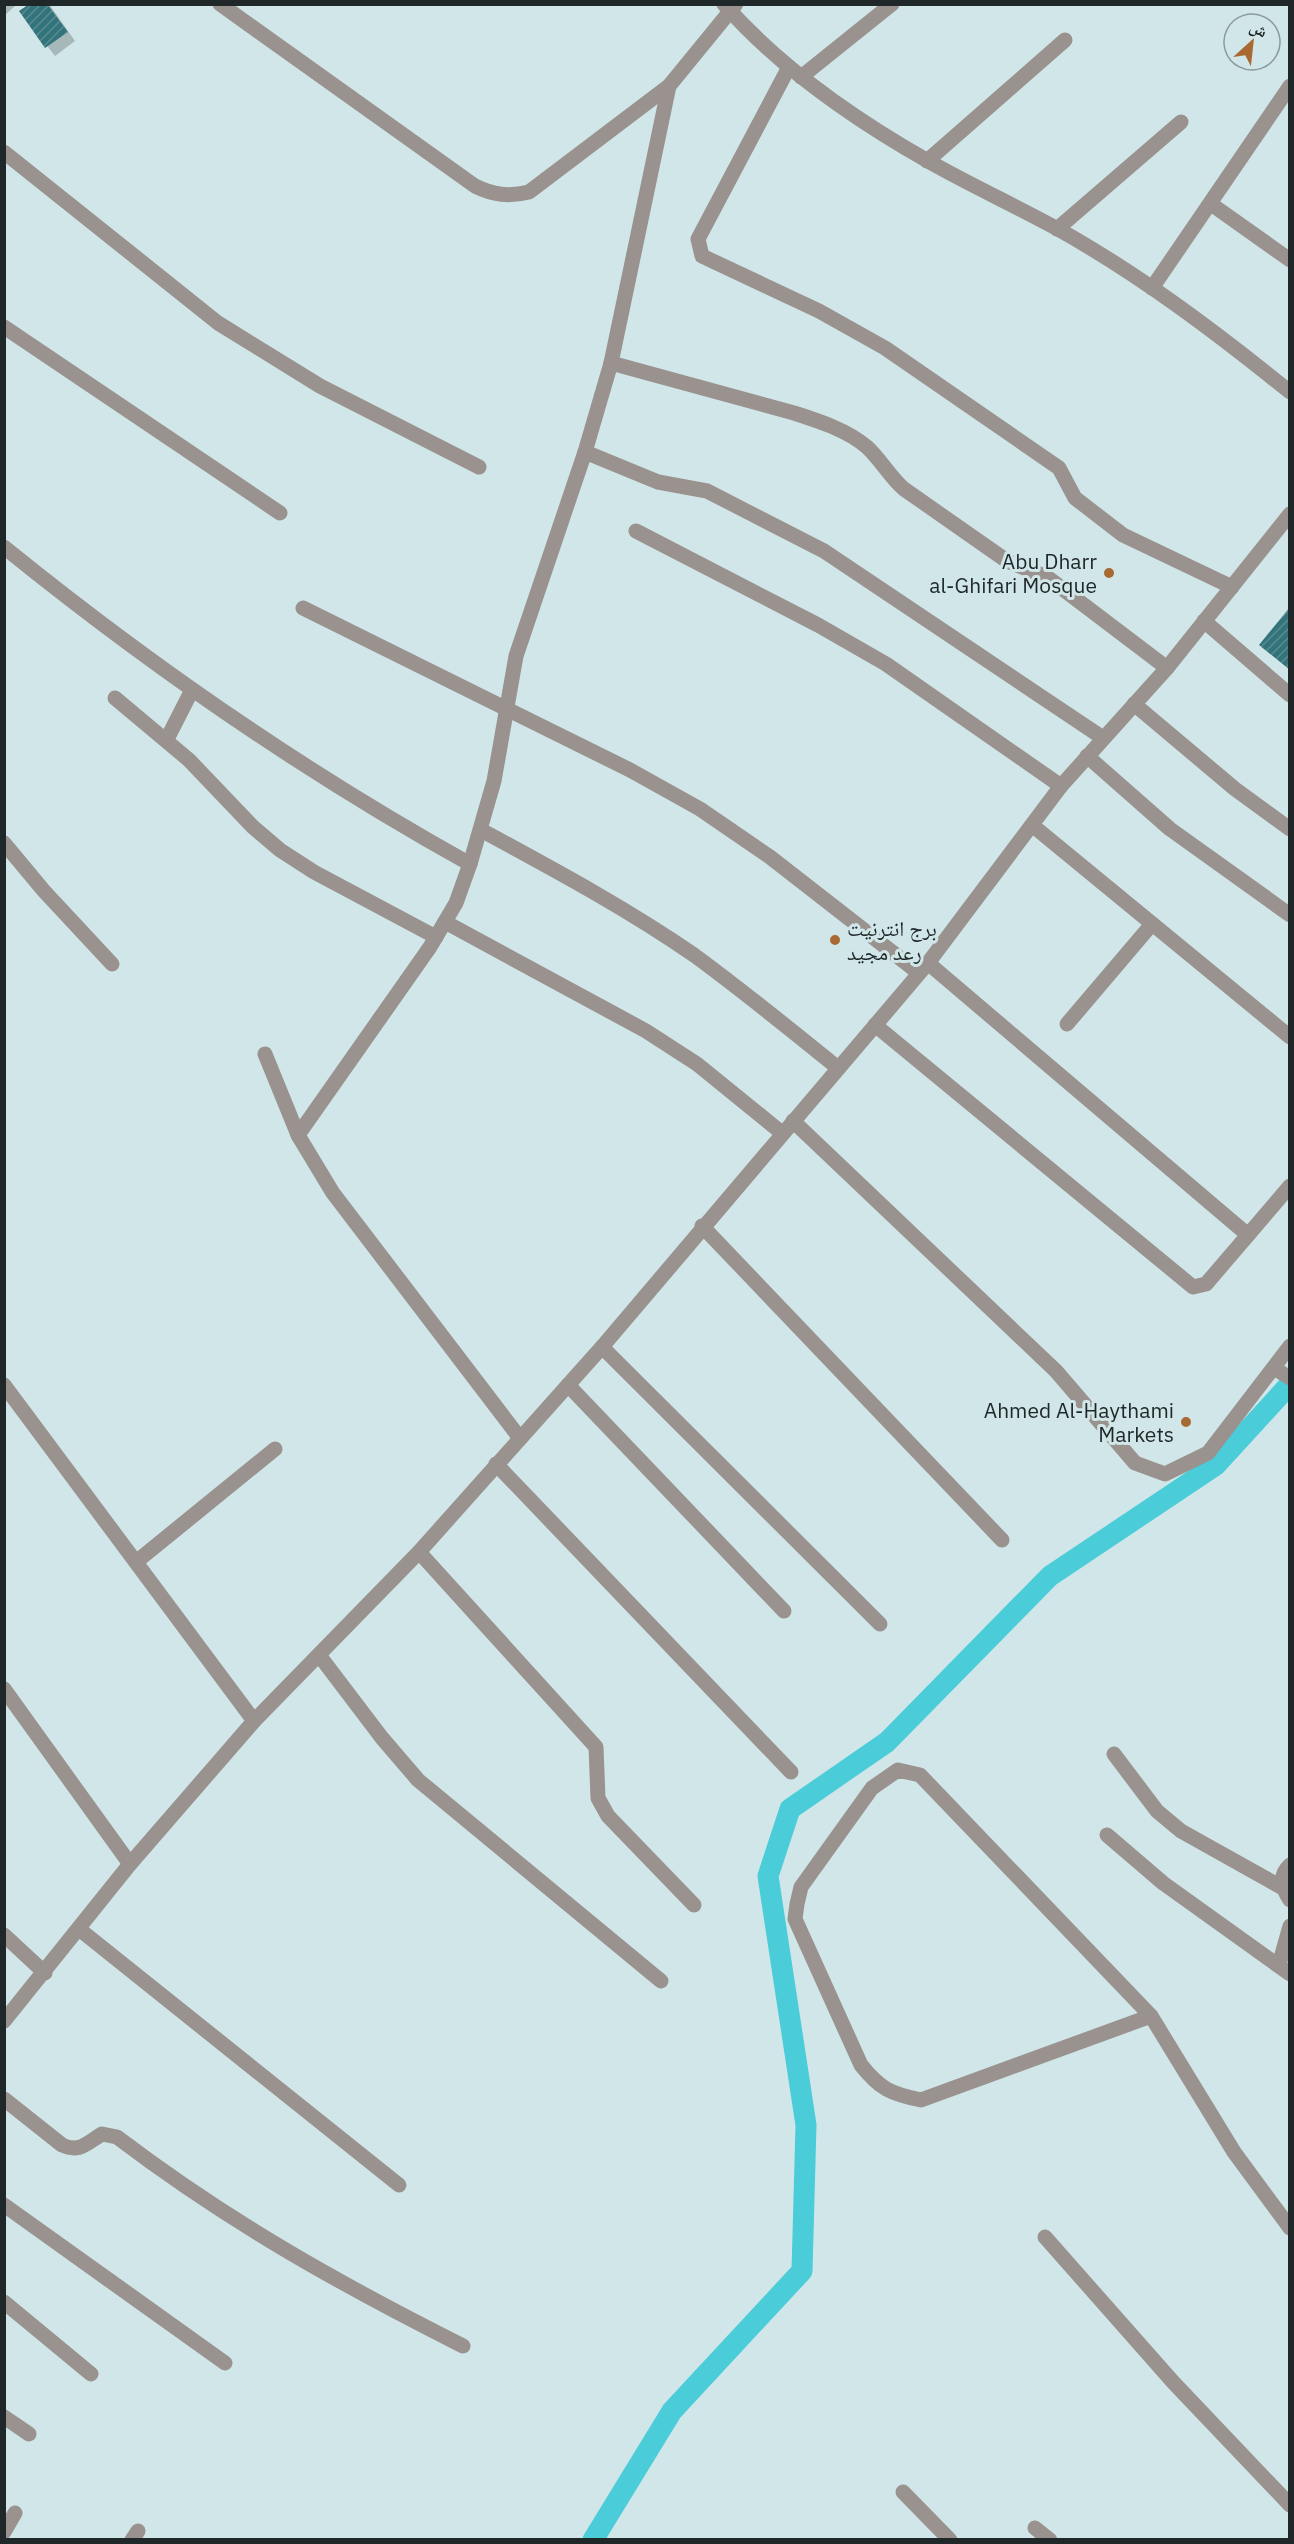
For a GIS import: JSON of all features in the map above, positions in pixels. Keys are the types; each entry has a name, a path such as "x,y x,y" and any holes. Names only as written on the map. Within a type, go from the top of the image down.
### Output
{"street":[{"path":"220,4 475,186 491,194 515,196 529,192 669,86 730,6 801,77 860,119 927,161 1057,229 1152,288 1290,392"},
{"path":"239,17 250,4"},
{"path":"801,77 892,4"},
{"path":"927,161 1065,40"},
{"path":"789,66 698,239 702,256 819,311 885,348 1059,468 1075,498 1123,535 1232,587"},
{"path":"298,1135 436,937 456,903 470,864 481,830 498,759 505,708 516,656 585,452 611,363 669,86"},
{"path":"1152,288 1290,86"},
{"path":"1057,229 1181,122"},
{"path":"4,152 219,323 320,386 479,467"},
{"path":"1210,204 1290,260"},
{"path":"4,327 280,513"},
{"path":"611,363 785,410 823,423 856,439 875,455 893,479 904,489 1007,561 1047,577 1167,668"},
{"path":"585,452 658,482 714,494 825,551 1103,738"},
{"path":"4,2021 45,1973 130,1864 254,1721 419,1552 519,1437 602,1347 702,1226 924,968 1061,786 1167,668 1290,514"},
{"path":"636,531 818,625 886,664 1061,786"},
{"path":"4,547 110,630 192,690 375,812 470,864"},
{"path":"303,608 630,770 700,809 924,968 1248,1235"},
{"path":"1204,621 1290,695"},
{"path":"167,740 192,690"},
{"path":"115,698 167,740 253,827 280,850 314,872 436,937"},
{"path":"1134,704 1235,789 1290,829"},
{"path":"1087,756 1170,829 1290,915"},
{"path":"1032,825 1290,1037"},
{"path":"481,830 578,882 692,954 752,998 838,1068"},
{"path":"4,843 44,891 112,964"},
{"path":"445,922 646,1031 697,1064 782,1133"},
{"path":"1067,1024 1152,924"},
{"path":"875,1024 1185,1283 1193,1287 1206,1284 1290,1186"},
{"path":"266,1054 298,1135 333,1193 519,1437"},
{"path":"792,1121 1056,1371 1135,1463 1165,1474 1208,1453 1290,1346"},
{"path":"702,1226 1002,1540"},
{"path":"602,1347 880,1624"},
{"path":"1274,1368 1290,1378"},
{"path":"4,1385 254,1721"},
{"path":"568,1385 784,1611"},
{"path":"136,1562 276,1449"},
{"path":"496,1464 791,1772"},
{"path":"419,1552 596,1747 598,1798 608,1816 694,1905"},
{"path":"320,1655 382,1738 418,1780 661,1981"},
{"path":"4,1689 130,1864"},
{"path":"1114,1754 1157,1811 1181,1831 1285,1894"},
{"path":"1151,2016 921,2100 901,2096 876,2084 861,2065 795,1919 801,1887 873,1788 898,1770 920,1775 1151,2016 1234,2152 1290,2228"},
{"path":"1107,1835 1163,1882 1284,1969 1290,1926"},
{"path":"1285,1894 1284,1871 1290,1865"},
{"path":"79,1929 399,2185"},
{"path":"4,1935 45,1973"},
{"path":"4,2099 70,2149 87,2146 102,2134 117,2137 197,2196 292,2257 463,2346"},
{"path":"4,2205 225,2363"},
{"path":"1045,2237 1173,2382 1290,2505"},
{"path":"4,2302 91,2374"},
{"path":"4,2417 29,2434"},
{"path":"903,2492 950,2540"},
{"path":"4,2532 15,2513"},
{"path":"1035,2528 1050,2540"}],"building":[{"path":"28,5 48,5 68,32 45,48 19,11"},
{"path":"1290,607 1290,670 1259,645"}],"waterway":[{"path":"593,2540 672,2411 802,2271 806,2125 768,1876 790,1809 887,1742 1050,1576 1216,1465 1290,1384"}],"place":[{"name":"Abu Dharr al-Ghifari Mosque","path":"1109,573"},
{"name":"برج انترنيت رعد مجيد","path":"835,940"},
{"name":"Ahmed Al-Haythami Markets","path":"1186,1422"}]}
